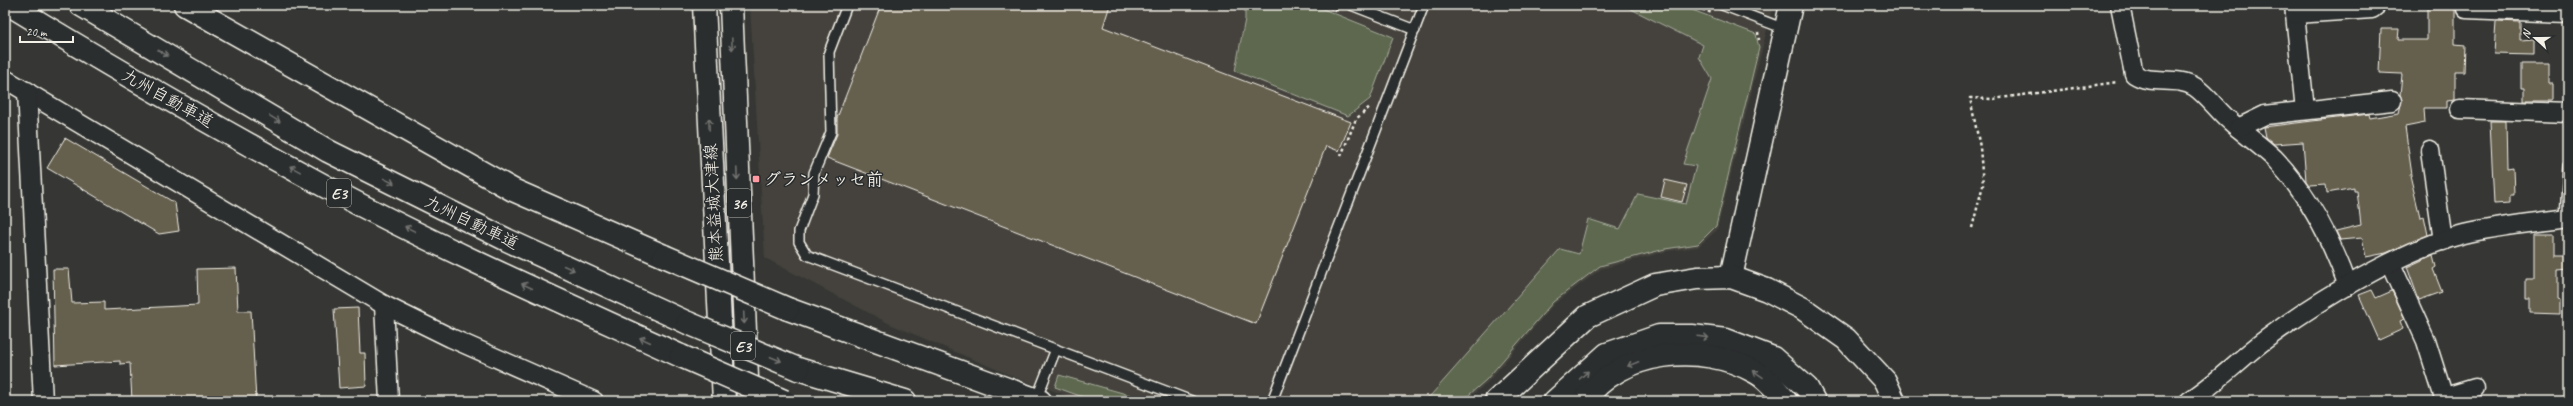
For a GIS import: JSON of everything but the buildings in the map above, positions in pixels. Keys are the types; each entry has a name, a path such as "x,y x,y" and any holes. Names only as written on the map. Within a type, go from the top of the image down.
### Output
{"main road":[{"name":"九州自動車道","path":"10,5 128,76 331,190 494,270 681,356 784,401"},
{"name":"九州自動車道","path":"81,5 328,151 507,240 688,323 798,369 882,401"},
{"path":"185,5 513,190 788,309 1038,400"},
{"name":"熊本益城大津線","path":"704,5 724,401"},
{"name":"熊本益城大津線","path":"731,5 748,401"},
{"path":"1731,277 1791,5"},
{"path":"1496,401 1588,316 1655,285 1697,278 1731,277 1767,290 1802,308 1846,339 1885,381 1894,401"},
{"path":"1555,401 1607,354 1659,336 1692,336 1726,340 1773,358 1807,388 1814,401"},
{"path":"1584,401 1605,380 1624,368 1638,362 1682,354 1721,357 1740,364 1757,372 1786,401"},
{"path":"798,369 905,401"}],"street":[{"path":"2120,5 2134,74 2141,78 2182,81 2195,88 2274,159 2303,196 2338,259 2348,286"},
{"path":"2305,110 2295,9 2372,9 2377,5"},
{"path":"2466,9 2568,13"},
{"path":"5,78 384,305 450,338 594,401"},
{"path":"27,91 43,401"},
{"path":"2238,128 2265,115 2392,100"},
{"path":"2460,109 2568,113"},
{"path":"2430,150 2443,241"},
{"path":"2189,401 2215,384 2269,337 2348,286 2391,264 2443,241 2493,229 2566,218"},
{"path":"2391,264 2426,341 2445,399 2475,388"},
{"path":"384,305 389,401"}],"lane":[{"path":"847,5 829,52 831,132 814,173 813,194 799,231 799,242 807,255 1192,401"},
{"path":"1351,5 1415,30"},
{"path":"1272,401 1424,5"},
{"path":"1722,5 1785,29"},
{"path":"2566,218 2568,166"},
{"path":"1038,400 1056,349"}],"path":[{"path":"1324,5 1345,14"},
{"path":"1972,228 1984,185 1980,147 1970,98 1993,99 2141,78"},
{"path":"1342,156 1356,119 1376,102"}],"shaded area":[{"path":"750,5 1773,5 1717,230 1698,247 1668,251 1601,269 1554,304 1487,383 1465,401 1083,401 1019,379 890,324 765,258"}],"green space":[{"path":"1245,5 1313,5 1393,37 1370,99 1348,116 1235,71 1245,19"},
{"path":"1623,5 1679,5 1756,34 1759,48 1716,226 1698,244 1665,249 1600,266 1553,302 1486,380 1462,401 1422,401 1431,395 1560,249 1579,254 1588,219 1620,229 1638,194 1686,204 1696,166 1683,164 1712,79 1699,57 1703,45"},
{"path":"1059,375 1151,401 1094,401 1055,387"}],"place":[{"name":"グランメッセ前","path":"756,179"}]}
